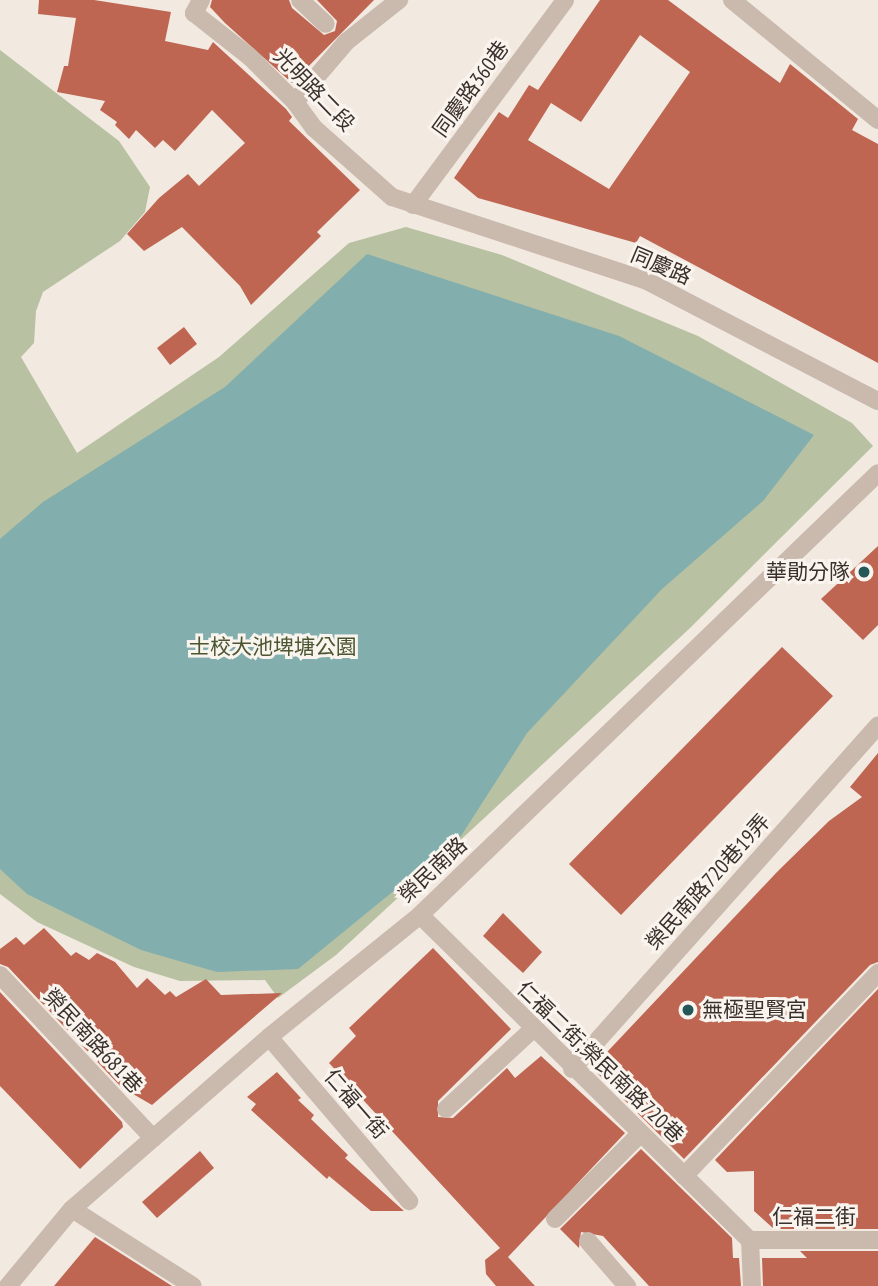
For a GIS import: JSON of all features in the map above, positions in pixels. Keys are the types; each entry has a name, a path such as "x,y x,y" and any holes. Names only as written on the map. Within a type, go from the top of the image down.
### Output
{"street":[{"name":"光明路二段","path":"201,0 194,13 250,57 295,102 314,128 382,188 413,205"},
{"path":"300,0 326,24"},
{"path":"295,102 346,42 399,0"},
{"name":"同慶路360巷","path":"413,205 565,0"},
{"path":"732,0 878,120"},
{"name":"同慶路","path":"413,205 647,281 878,401"},
{"name":"榮民南路","path":"8,1286 72,1209 269,1037 419,915 878,473"},
{"name":"榮民南路720巷19弄","path":"572,1069 878,725"},
{"name":"仁福二街;榮民南路720巷","path":"419,915 572,1069 750,1240"},
{"path":"684,1176 878,973"},
{"name":"榮民南路681巷","path":"0,975 153,1138"},
{"path":"446,1109 533,1029"},
{"name":"仁福一街","path":"269,1037 408,1201"},
{"path":"555,1219 640,1134"},
{"path":"72,1209 193,1286"},
{"path":"750,1240 752,1286"},
{"name":"仁福二街","path":"750,1240 878,1240"},
{"path":"587,1241 627,1286"}],"green space":[{"name":"士校大池埤塘公園","path":"0,50 119,141 150,187 145,212 120,241 43,292 36,311 34,343 21,357 77,453 219,357 349,243 406,227 502,255 698,336 852,423 873,446 689,629 336,955 278,998 265,980 180,981 134,967 37,922 0,894"}],"water":[{"name":"士校大池埤塘公園","path":"367,254 619,336 814,435 763,501 662,589 527,733 461,836 298,969 217,972 141,950 27,894 0,869 0,539 43,502 225,387"}],"building":[{"path":"39,0 94,0 171,12 165,41 208,50 213,42 286,109 292,117 289,121 360,190 317,232 321,236 251,305 240,286 182,227 144,251 127,234 159,198 188,174 199,186 245,143 212,110 175,151 163,140 155,148 136,130 129,139 115,125 117,122 100,110 105,101 57,92 64,66 68,66 76,18 38,14"},
{"path":"212,0 289,0 292,8 324,35 335,31 337,21 317,0 374,0 292,83 225,23 210,7"},
{"path":"600,0 668,0 780,83 790,64 858,119 852,130 878,144 878,363 640,236 636,243 478,198 454,178 499,112 508,118 529,85 538,90","holes":["640,35 690,72 609,189 528,140 551,103 581,122"]},
{"path":"184,327 197,344 170,365 157,348"},
{"name":"華勛分隊","path":"878,546 878,625 863,640 821,599"},
{"path":"782,647 833,696 621,915 569,864"},
{"path":"878,753 878,962 870,965 684,1159 592,1068 777,872 829,821 862,797 850,787"},
{"path":"503,913 542,952 523,973 483,936"},
{"path":"44,928 71,956 76,952 89,960 97,953 115,962 137,988 147,978 165,995 170,991 176,997 206,979 221,995 282,993 152,1105 121,1087 8,967 0,964 0,949 16,937 24,945"},
{"path":"433,948 511,1029 438,1101 438,1117 453,1118 507,1068 515,1078 541,1056 625,1133 508,1257 535,1286 496,1286 486,1274 485,1260 500,1248 329,1063 356,1036 349,1028"},
{"path":"878,989 878,1229 774,1229 754,1211 754,1171 727,1172 715,1160"},
{"path":"0,992 122,1122 123,1127 80,1169 0,1086"},
{"path":"277,1072 301,1098 298,1100 314,1115 311,1119 348,1155 345,1158 404,1211 371,1211 329,1176 327,1179 251,1110 256,1104 247,1097"},
{"path":"641,1149 732,1238 733,1258 739,1258 741,1286 649,1286 603,1236 581,1232 579,1248 560,1229"},
{"path":"200,1151 214,1168 157,1218 142,1202"},
{"path":"95,1237 172,1286 54,1286"},
{"path":"800,1251 878,1251 878,1286 763,1286 762,1258 807,1258"}],"place":[{"name":"華勛分隊","path":"864,572"},
{"name":"無極聖賢宮","path":"688,1010"}]}
